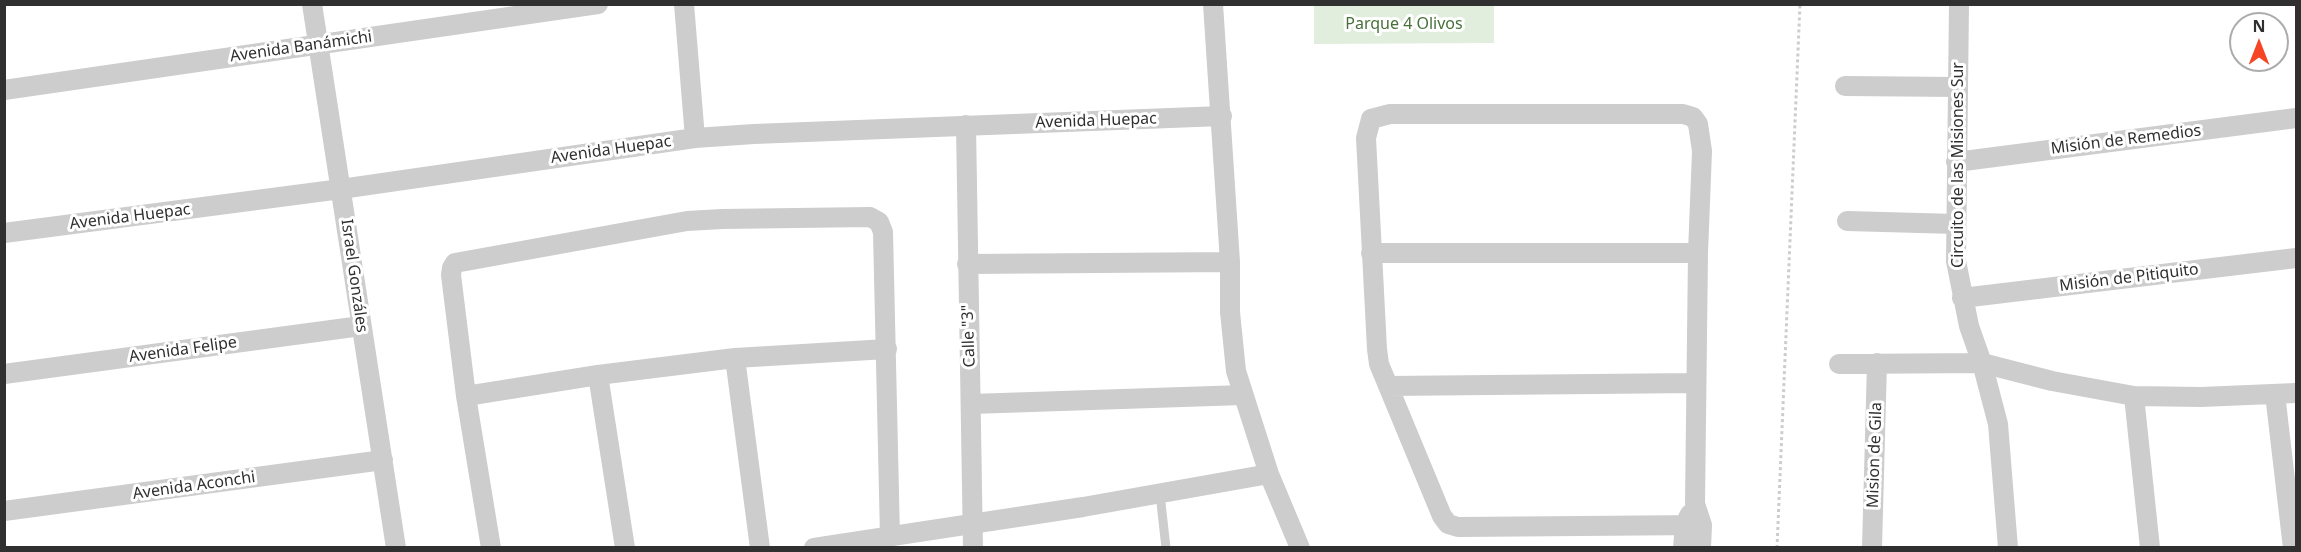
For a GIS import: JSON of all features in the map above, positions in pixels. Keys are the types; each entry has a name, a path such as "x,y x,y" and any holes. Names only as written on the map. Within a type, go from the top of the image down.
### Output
{"street":[{"name":"Israel Gonzáles","path":"312,4 396,548"},
{"name":"Avenida Banámichi","path":"4,90 598,4"},
{"path":"684,4 695,138"},
{"path":"1213,4 1222,116 1230,262 1230,312 1236,370 1269,474 1300,548"},
{"name":"Circuito de las Misiones Sur","path":"1959,4 1956,261 1969,326 1982,363 1998,424 2008,548"},
{"path":"1845,86 1958,87"},
{"path":"1683,548 1693,525 1695,504 1698,253 1702,151 1698,124 1693,117 1683,114 1390,114 1371,120 1367,128 1371,253 1379,364 1442,516 1448,524 1458,527 1693,525"},
{"name":"Avenida Huepac","path":"4,233 341,189 695,138 1222,116"},
{"name":"Misión de Remedios","path":"1956,162 2296,118"},
{"name":"Calle \"3\"","path":"966,125 973,548"},
{"path":"491,548 466,396 451,275 455,263 687,221 870,217 879,222 883,232 890,537"},
{"path":"1847,221 1956,224"},
{"path":"1371,253 1698,253"},
{"name":"Misión de Pitiquito","path":"1962,298 2296,258"},
{"path":"967,264 1230,262"},
{"name":"Avenida Felipe","path":"4,374 361,326"},
{"path":"466,396 598,375 735,357 887,349"},
{"path":"735,357 760,548"},
{"name":"Mision de Gila","path":"1872,548 1877,363"},
{"path":"1839,364 1982,363 2052,381 2134,396 2201,397 2296,393"},
{"path":"598,375 625,548"},
{"path":"1388,386 1696,383"},
{"path":"2274,394 2293,548"},
{"path":"971,404 1243,395"},
{"path":"2134,396 2150,548"},
{"name":"Avenida Aconchi","path":"4,511 383,460"},
{"path":"814,548 972,525 1269,474"},
{"path":"1693,525 1701,548"}],"lane":[{"path":"1161,494 1166,548"}],"path":[{"path":"1777,548 1800,4"}],"green space":[{"name":"Parque 4 Olivos","path":"1314,5 1494,5 1494,43 1314,44"}]}
